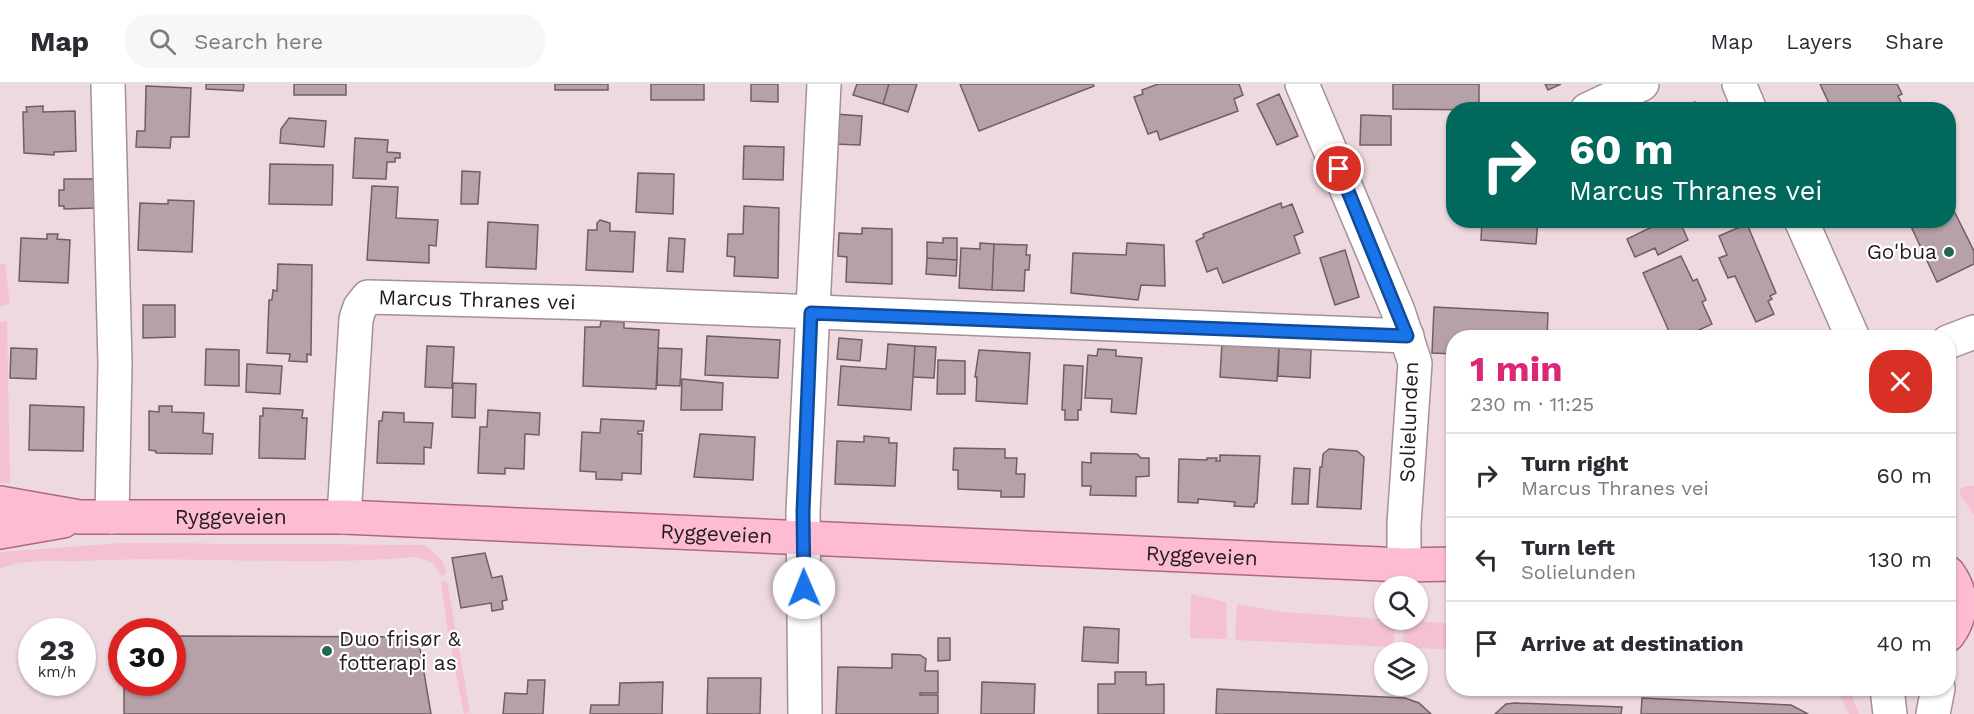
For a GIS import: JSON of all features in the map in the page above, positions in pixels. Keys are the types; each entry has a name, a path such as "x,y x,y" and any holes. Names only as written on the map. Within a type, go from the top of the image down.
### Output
{"main road":[{"name":"Ryggeveien","path":"0,502 96,517 344,517 1435,566"},
{"name":"Ryggeveien","path":"0,532 96,517"},
{"path":"1959,579 1959,628"}],"street":[{"path":"96,517 115,364 108,84"},
{"path":"805,714 804,537 811,313 824,84"},
{"name":"Solielunden","path":"1302,84 1407,336 1414,363 1404,524 1435,566"},
{"path":"1604,102 1642,84"},
{"path":"1738,84 1746,102"},
{"path":"1805,228 1849,330"},
{"name":"Marcus Thranes vei","path":"344,517 356,319 360,307 368,297 583,302 1407,336"},
{"path":"1956,339 1974,332"},
{"path":"1888,696 1890,714"},
{"path":"1933,714 1936,696"}],"shaded area":[{"path":"0,264 5,264 10,304 0,306"},
{"path":"7,321 10,484 0,482 0,322"},
{"path":"1965,486 1974,486 1974,515 1960,495 1960,490"},
{"path":"123,543 425,545 442,562 446,574 441,576 430,562 414,557 331,561 164,559 40,561 19,563 0,569 0,552"},
{"path":"447,581 470,712 464,714 441,582"},
{"path":"1191,594 1226,602 1227,639 1190,638"},
{"path":"1237,604 1284,612 1374,618 1374,630 1395,630 1394,642 1374,642 1374,646 1235,640"},
{"path":"1428,622 1446,623 1446,650 1428,649 1428,642 1403,642 1404,630 1428,630"},
{"path":"1840,696 1852,696 1859,714 1849,714"}],"building":[{"path":"206,84 244,84 243,91 206,89"},
{"path":"294,84 346,84 346,95 294,95"},
{"path":"555,84 608,84 608,90 555,90"},
{"path":"651,84 704,84 704,100 651,100"},
{"path":"751,84 778,84 778,102 751,101"},
{"path":"857,84 889,84 883,104 853,95"},
{"path":"889,84 917,84 908,112 883,104"},
{"path":"960,84 1093,84 1094,86 979,131"},
{"path":"1158,84 1239,84 1243,95 1234,99 1238,111 1160,140 1157,131 1148,134 1134,97 1143,94 1142,90"},
{"path":"1393,84 1479,84 1479,102 1446,102 1446,110 1393,109"},
{"path":"1545,84 1561,84 1548,90"},
{"path":"1820,84 1897,84 1902,94 1898,96 1901,102 1828,102"},
{"path":"146,86 191,88 189,137 171,137 170,148 136,147 137,131 145,131"},
{"path":"1279,94 1298,136 1277,145 1257,104"},
{"path":"43,106 43,112 75,111 76,151 54,152 54,155 24,153 23,112 27,112 26,107"},
{"path":"835,114 862,116 860,145 833,144"},
{"path":"1361,115 1391,116 1391,145 1360,145"},
{"path":"289,118 326,121 324,147 280,143 281,129"},
{"path":"355,138 388,140 387,152 400,153 400,158 395,158 395,162 387,162 386,179 353,178"},
{"path":"744,146 784,147 783,180 743,179"},
{"path":"270,164 333,165 332,205 269,204"},
{"path":"462,171 480,172 478,204 461,204"},
{"path":"638,173 674,174 673,214 636,212"},
{"path":"64,179 94,179 94,208 64,209 64,206 59,206 59,190 64,190"},
{"path":"372,186 398,187 396,218 438,220 436,246 429,245 429,263 367,260"},
{"path":"168,200 194,201 192,252 138,250 140,203 168,204"},
{"path":"1281,203 1282,208 1292,204 1303,232 1294,236 1300,253 1223,283 1217,268 1207,272 1196,241 1204,237 1203,234"},
{"path":"744,206 779,208 778,278 734,276 735,257 727,256 728,234 743,234"},
{"path":"1956,215 1974,251 1974,264 1937,282 1912,228 1956,228"},
{"path":"600,220 610,223 610,231 635,232 633,272 586,270 588,230 597,230 597,223"},
{"path":"488,222 538,225 536,269 486,267"},
{"path":"862,228 892,229 892,284 846,282 847,257 838,256 839,233 862,234"},
{"path":"1482,228 1537,228 1536,244 1481,240"},
{"path":"1650,228 1683,228 1688,240 1658,255 1655,248 1635,257 1627,239"},
{"path":"1738,228 1749,228 1776,293 1770,296 1772,299 1768,301 1774,314 1756,322 1735,276 1728,278 1719,258 1727,255 1719,236"},
{"path":"47,234 58,234 57,239 70,240 68,283 19,281 21,238 47,239"},
{"path":"669,238 685,239 683,272 667,271"},
{"path":"943,238 957,238 957,260 927,258 927,242 943,243"},
{"path":"980,243 994,244 992,290 959,288 961,248 980,249"},
{"path":"1127,243 1164,245 1165,286 1141,285 1138,300 1071,293 1073,253 1126,255"},
{"path":"994,244 1027,245 1026,255 1030,255 1029,270 1025,270 1024,291 992,290"},
{"path":"1345,250 1359,297 1335,305 1320,258"},
{"path":"1681,256 1693,281 1697,279 1706,300 1702,302 1712,324 1699,330 1668,330 1643,273"},
{"path":"927,258 957,260 956,276 926,274"},
{"path":"278,264 312,265 311,355 307,354 307,362 289,361 290,354 267,353 269,300 272,300 273,290 277,291"},
{"path":"143,305 175,305 175,337 143,338"},
{"path":"1434,307 1548,313 1547,330 1446,330 1446,354 1432,353"},
{"path":"601,321 624,322 624,328 659,330 656,389 583,386 585,327 600,327"},
{"path":"707,336 780,340 778,378 705,375"},
{"path":"839,338 862,340 860,361 837,359"},
{"path":"1222,343 1279,345 1277,381 1220,377"},
{"path":"888,344 915,346 911,410 838,405 841,366 886,369"},
{"path":"427,346 454,347 452,388 425,387"},
{"path":"915,346 936,347 934,378 913,377"},
{"path":"11,348 37,349 36,379 10,378"},
{"path":"658,348 682,349 680,386 657,385"},
{"path":"1279,348 1311,350 1310,378 1278,376"},
{"path":"206,349 239,350 239,386 205,385"},
{"path":"1098,349 1116,350 1116,356 1142,358 1136,414 1111,412 1112,399 1085,398 1088,355 1097,356"},
{"path":"979,350 1030,353 1027,404 976,401 977,377 975,377"},
{"path":"938,360 965,361 965,394 937,394"},
{"path":"247,364 282,366 280,394 246,392"},
{"path":"1064,365 1083,366 1081,410 1078,410 1078,420 1065,420 1065,410 1062,410"},
{"path":"682,379 723,383 722,410 681,410"},
{"path":"453,383 476,384 475,418 452,417"},
{"path":"30,405 84,407 83,451 29,450"},
{"path":"159,406 172,406 172,412 204,413 203,433 213,434 212,454 156,453 156,451 149,450 149,411 159,412"},
{"path":"263,408 303,410 302,418 307,418 305,459 259,458 260,416 263,416"},
{"path":"488,410 540,413 539,435 525,434 524,469 505,468 505,474 478,473 480,427 487,427"},
{"path":"383,412 404,413 404,422 433,423 431,448 424,447 424,464 377,463 379,421 382,421"},
{"path":"601,419 644,421 643,431 638,431 638,434 642,434 641,474 622,473 622,480 596,479 596,472 580,471 582,432 600,433"},
{"path":"700,434 755,437 753,480 694,477"},
{"path":"864,436 889,438 889,443 897,443 895,486 835,484 837,441 864,442"},
{"path":"954,448 1005,449 1005,458 1017,458 1016,474 1025,474 1024,497 1001,497 1001,491 958,489 958,470 953,470"},
{"path":"1329,449 1357,451 1364,457 1361,509 1317,507 1320,467 1322,467 1323,454"},
{"path":"1091,453 1137,454 1141,458 1149,458 1149,476 1136,477 1136,496 1090,495 1091,486 1082,486 1082,462 1091,463"},
{"path":"1220,455 1260,456 1257,503 1254,507 1234,506 1235,502 1198,499 1198,503 1178,502 1179,459 1217,458 1216,461 1220,461"},
{"path":"1294,468 1310,469 1308,504 1292,504"},
{"path":"485,553 492,578 502,576 507,600 502,601 503,609 492,611 491,603 461,608 452,558"},
{"path":"1084,627 1119,629 1118,663 1082,661"},
{"path":"186,636 418,637 431,714 124,714 124,696 186,696"},
{"path":"938,638 950,638 950,660 938,661"},
{"path":"892,654 920,655 926,659 925,671 938,671 938,693 920,693 920,695 938,695 938,714 836,714 838,667 892,668"},
{"path":"1115,672 1146,672 1146,685 1164,684 1164,714 1098,714 1098,684 1115,684"},
{"path":"708,678 761,678 760,714 707,714"},
{"path":"528,680 545,680 543,714 503,714 505,693 527,694"},
{"path":"663,682 662,714 590,714 591,705 619,705 620,683"},
{"path":"982,682 1035,684 1034,714 981,714"},
{"path":"1217,689 1405,698 1419,703 1431,714 1216,714"},
{"path":"1642,698 1791,705 1808,714 1641,714"},
{"path":"1506,704 1622,707 1621,714 1495,714"}],"place":[{"name":"Go'bua","path":"1949,252"},
{"name":"Duo frisør & fotterapi as","path":"327,651"}],"route":[{"path":"804,588 803,512 811,313 1407,336 1339,169"}]}
